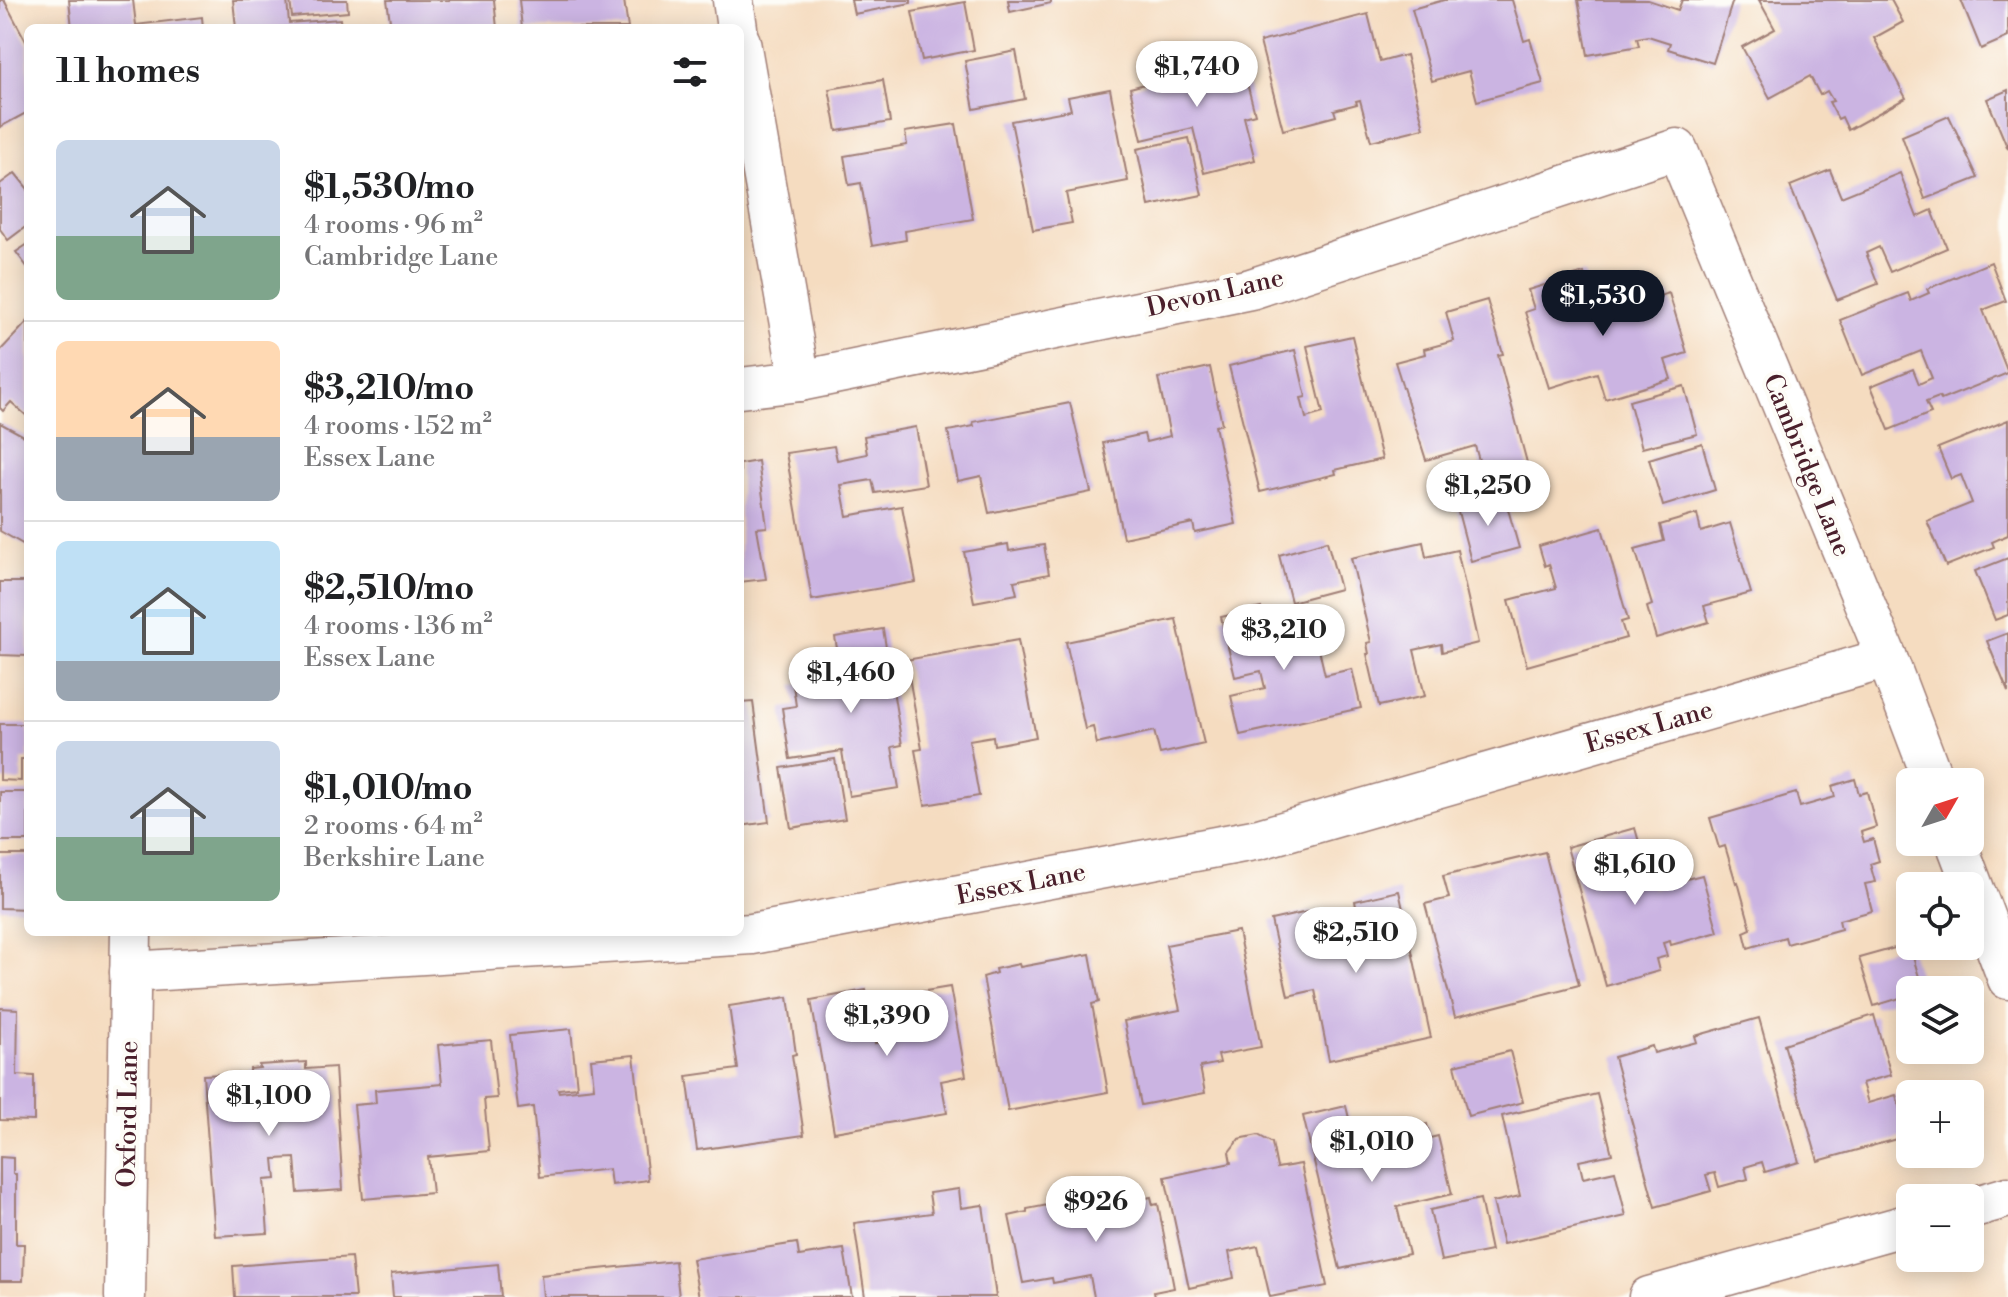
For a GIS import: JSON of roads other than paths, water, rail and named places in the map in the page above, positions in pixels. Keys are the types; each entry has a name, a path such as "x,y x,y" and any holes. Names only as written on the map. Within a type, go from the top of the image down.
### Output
{"street":[{"path":"733,0 736,24"},
{"path":"744,65 800,381"},
{"name":"Devon Lane","path":"744,388 800,381 1251,289 1677,149"},
{"name":"Cambridge Lane","path":"1677,149 1887,658 1929,768"},
{"name":"Essex Lane","path":"744,934 1259,839 1887,658"},
{"path":"1961,856 2008,979"},
{"name":"Oxford Lane","path":"125,1297 131,936"},
{"name":"Essex Lane","path":"130,972 719,936"},
{"path":"1984,1204 2008,1197"},
{"path":"1649,1297 1896,1228"}]}
